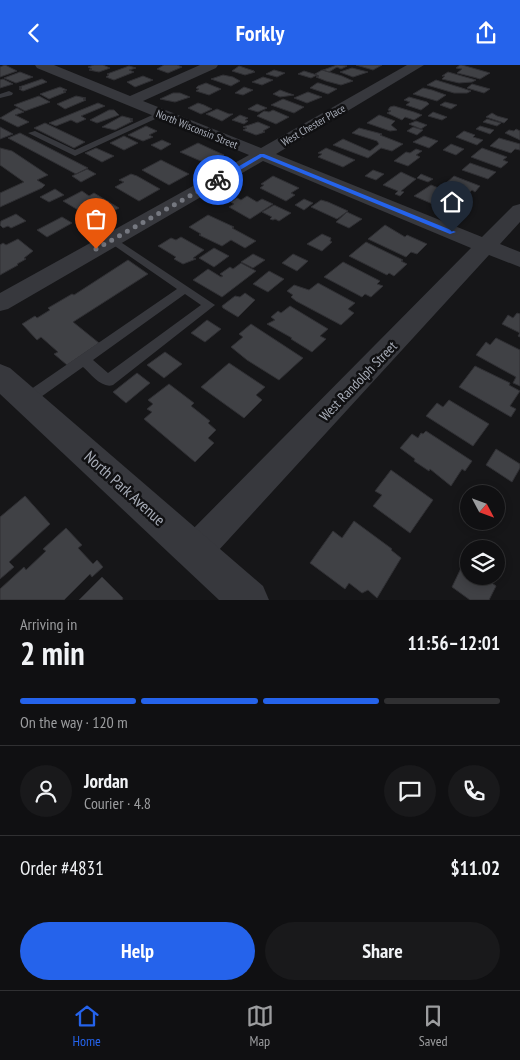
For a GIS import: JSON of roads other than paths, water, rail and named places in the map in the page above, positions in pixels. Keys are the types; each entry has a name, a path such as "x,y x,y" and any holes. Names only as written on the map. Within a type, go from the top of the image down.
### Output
{"street":[{"name":"North Wisconsin Street","path":"42,65 520,260"},
{"path":"130,101 211,65"},
{"name":"West Chester Place","path":"0,303 262,155 416,65"},
{"name":"West Randolph Street","path":"195,551 520,210"},
{"name":"North Park Avenue","path":"0,376 249,600"}],"lane":[{"path":"0,96 9,93"},
{"path":"32,133 75,153 162,114"},
{"path":"84,360 108,381 209,305 112,240"},
{"path":"26,400 185,289"}]}
